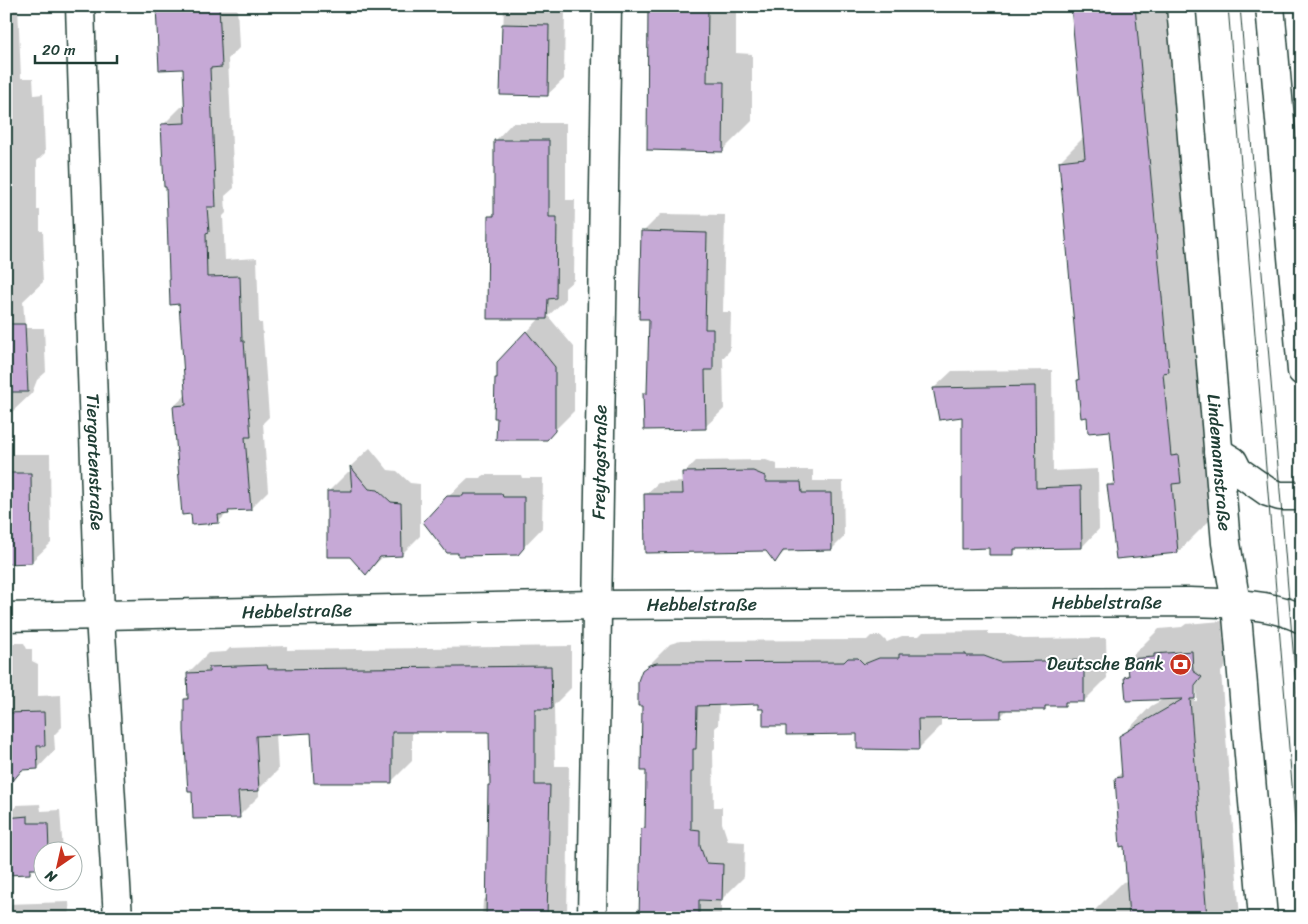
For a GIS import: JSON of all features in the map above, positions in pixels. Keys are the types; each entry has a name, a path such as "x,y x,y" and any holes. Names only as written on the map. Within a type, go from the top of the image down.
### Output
{"street":[{"name":"Tiergartenstraße","path":"80,6 100,616 118,918"},
{"name":"Freytagstraße","path":"592,918 607,6"},
{"name":"Lindemannstraße","path":"1181,6 1226,543 1236,604 1263,918"},
{"path":"1270,6 1302,371"},
{"path":"1218,452 1233,460 1238,471 1268,492 1280,496 1302,496"},
{"name":"Hebbelstraße","path":"6,617 596,605 1189,602 1236,604 1290,612 1302,619"}],"building":[{"path":"156,6 219,6 222,67 210,68 216,207 207,207 209,232 206,233 207,277 240,276 242,341 244,341 251,437 245,437 251,510 228,511 229,514 218,515 219,523 192,525 191,514 182,515 173,406 186,405 179,304 170,305 166,187 164,187 161,124 185,123 183,69 159,70"},
{"path":"648,6 708,6 707,82 724,82 723,152 647,150"},
{"path":"1071,6 1135,6 1169,372 1163,373 1171,456 1178,455 1181,483 1172,484 1178,553 1116,559 1107,485 1115,485 1110,431 1088,433 1087,417 1081,418 1059,161 1085,158"},
{"path":"502,24 549,25 548,96 500,95"},
{"path":"494,140 549,140 549,217 557,217 556,298 548,299 547,319 487,319 488,216 494,216"},
{"path":"641,231 707,233 705,329 713,329 713,370 705,370 706,429 644,430 643,393 647,393 649,319 639,319"},
{"path":"6,324 25,324 28,392 6,392"},
{"path":"526,331 555,367 555,431 547,440 496,440 497,418 494,418 497,362"},
{"path":"1035,386 1036,488 1081,486 1082,548 1014,549 1014,555 989,555 989,548 962,549 962,417 939,420 933,388"},
{"path":"350,466 369,489 378,490 391,502 401,503 402,556 380,557 366,575 350,557 327,557 327,491 352,491"},
{"path":"753,471 765,476 765,482 801,482 802,493 831,493 832,550 783,551 775,563 766,551 645,553 644,494 683,494 682,472"},
{"path":"6,473 31,473 32,563 6,564"},
{"path":"463,494 502,494 503,497 524,497 524,548 518,555 458,556 458,553 447,553 423,522 447,496 463,496"},
{"path":"1192,651 1193,671 1202,677 1195,686 1195,699 1190,699 1207,918 1129,918 1124,846 1120,847 1115,778 1122,777 1119,736 1183,699 1126,701 1124,677 1129,676 1127,659 1154,657 1154,654"},
{"path":"899,654 966,654 966,656 984,656 1000,662 1084,660 1084,702 1065,702 1065,706 1045,706 1045,710 1001,710 1001,718 918,719 919,750 857,749 857,734 786,735 786,726 763,726 763,709 758,709 758,704 697,706 696,749 693,749 693,772 691,772 691,829 700,830 700,846 706,863 723,864 722,901 699,900 699,918 639,918 641,829 645,828 646,771 641,771 642,706 638,706 638,681 642,670 649,665 657,663 844,662 848,658 858,658 864,664 879,658 899,658"},
{"path":"267,665 268,669 551,666 552,709 535,709 535,785 550,785 547,918 486,918 488,785 490,785 489,732 392,732 392,783 314,783 311,733 256,736 259,791 238,792 240,818 193,819 192,792 188,792 184,731 184,699 188,699 187,673 209,672 209,667"},
{"path":"44,712 45,746 37,746 38,769 22,770 6,789 6,713"},
{"path":"28,816 28,823 48,823 49,842 32,842 32,869 30,869 30,874 6,875 6,818"}],"tram line":[{"path":"1228,6 1302,906"},
{"path":"1240,6 1302,758"}],"place":[{"name":"Deutsche Bank","path":"1180,664"}]}
